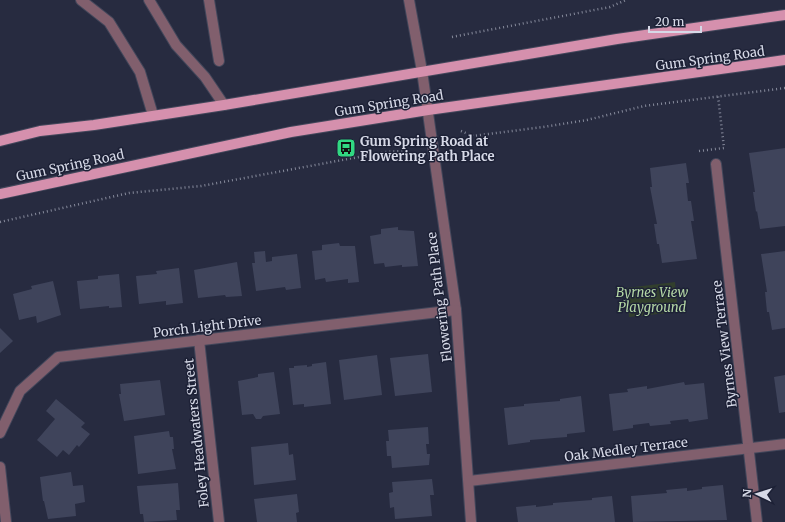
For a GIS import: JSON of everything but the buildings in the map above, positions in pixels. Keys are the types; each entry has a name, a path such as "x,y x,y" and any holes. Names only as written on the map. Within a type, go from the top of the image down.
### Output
{"main road":[{"name":"Gum Spring Road","path":"0,141 40,131 94,125 224,105 624,37 785,15"},
{"name":"Gum Spring Road","path":"0,194 291,132 428,110 785,60"}],"street":[{"path":"80,0 109,22 140,72 154,116"},
{"path":"149,0 176,45 205,77 224,105"},
{"path":"209,0 219,61"},
{"name":"Flowering Path Place","path":"408,0 422,71 456,310 470,481 471,522"},
{"name":"Byrnes View Terrace","path":"716,164 749,448 756,522"},
{"name":"Porch Light Drive","path":"0,433 20,391 58,357 456,310"},
{"name":"Foley Headwaters Street","path":"199,340 219,522"},
{"name":"Oak Medley Terrace","path":"470,481 785,444"},
{"path":"0,467 6,522"}],"path":[{"path":"452,37 610,7 626,0"},
{"path":"461,131 472,136 543,127 587,120 644,106 785,88"},
{"path":"699,151 724,148 718,96"},
{"path":"0,222 129,193 201,186 380,153 403,151"}],"green space":[{"name":"Byrnes View Playground","path":"675,282 678,312 629,317 626,288"}],"place":[{"name":"Gum Spring Road at Flowering Path Place","path":"346,148"}]}
